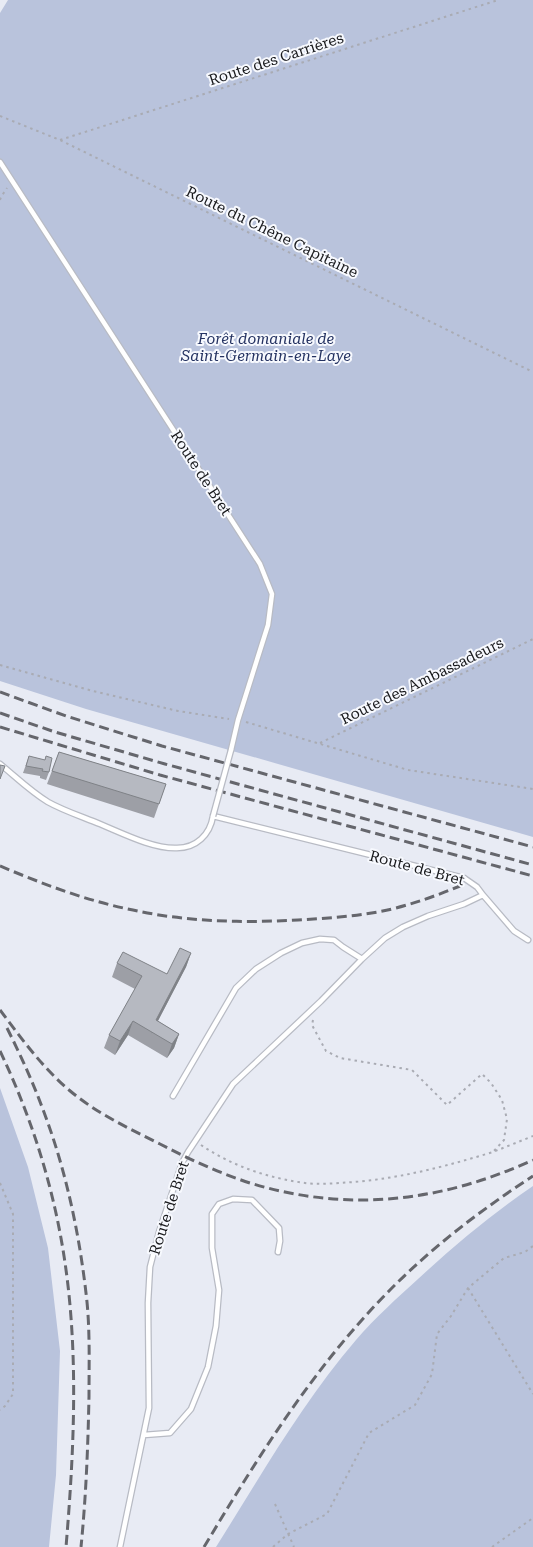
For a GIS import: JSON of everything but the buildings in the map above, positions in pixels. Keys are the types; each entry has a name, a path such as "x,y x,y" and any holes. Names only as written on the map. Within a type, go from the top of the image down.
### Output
{"lane":[{"name":"Route de Bret","path":"0,162 260,564 272,594 268,626 238,720 211,826 203,838 192,845 177,848 155,845 83,817 50,803 32,792 0,764"},
{"name":"Route de Bret","path":"120,1547 149,1408 148,1303 150,1267 159,1232 182,1163 189,1149 233,1084 385,938 403,927 428,916 464,904 483,895 477,887 464,878 213,816"},
{"path":"483,895 514,931 528,940"},
{"path":"173,1096 236,988 256,969 281,953 302,943 320,938 334,940 362,959"},
{"path":"144,1435 170,1433 191,1409 208,1367 216,1326 219,1290 212,1248 212,1214 219,1204 233,1200 252,1200 279,1228 280,1241 278,1252"}],"path":[{"name":"Route des Carrières","path":"60,140 498,0"},
{"name":"Route du Chêne Capitaine","path":"0,116 60,140 533,372"},
{"path":"0,200 0,196 12,179"},
{"name":"Route des Ambassadeurs","path":"320,743 533,639"},
{"path":"0,666 170,709 238,720 408,770 533,789"},
{"path":"313,1016 312,1025 326,1051 340,1058 412,1070 447,1105 482,1074 491,1083 502,1100 507,1119 504,1140 492,1152"},
{"path":"196,1141 234,1164 270,1176 306,1183 340,1183 378,1180 452,1165 533,1136"},
{"path":"0,1183 13,1214 13,1394 0,1410"},
{"path":"273,1547 288,1534 327,1514 369,1433 415,1406 432,1374 437,1334 451,1316 468,1288 504,1258 525,1252 533,1246"},
{"path":"468,1288 533,1394"},
{"path":"274,1504 294,1547"},
{"path":"492,1547 533,1518"}],"green space":[{"name":"Forêt domaniale de Saint-Germain-en-Laye","path":"8,0 533,0 533,837 86,709 0,681 0,13"},
{"path":"0,1088 28,1167 48,1248 60,1351 56,1475 49,1547 0,1547"},
{"path":"533,1186 533,1547 216,1547 265,1467 300,1415 336,1364 356,1340 386,1308 446,1254 488,1219"}],"railway":[{"path":"0,692 66,716 162,746 533,847"},
{"path":"0,713 55,732 165,764 533,865"},
{"path":"0,727 160,775 533,876"},
{"path":"0,866 99,902 153,914 215,921 298,920 369,913 410,904 460,886"},
{"path":"0,1010 50,1072 90,1106 124,1126 182,1155 250,1183 323,1198 358,1200 394,1198 429,1194 464,1186 533,1160"},
{"path":"7,1028 51,1130 71,1203 84,1277 89,1325 89,1396 81,1547"},
{"path":"0,1051 22,1100 40,1151 54,1203 69,1292 74,1401 66,1547"},
{"path":"204,1547 288,1414 361,1321 405,1275 440,1244 533,1176"}]}
